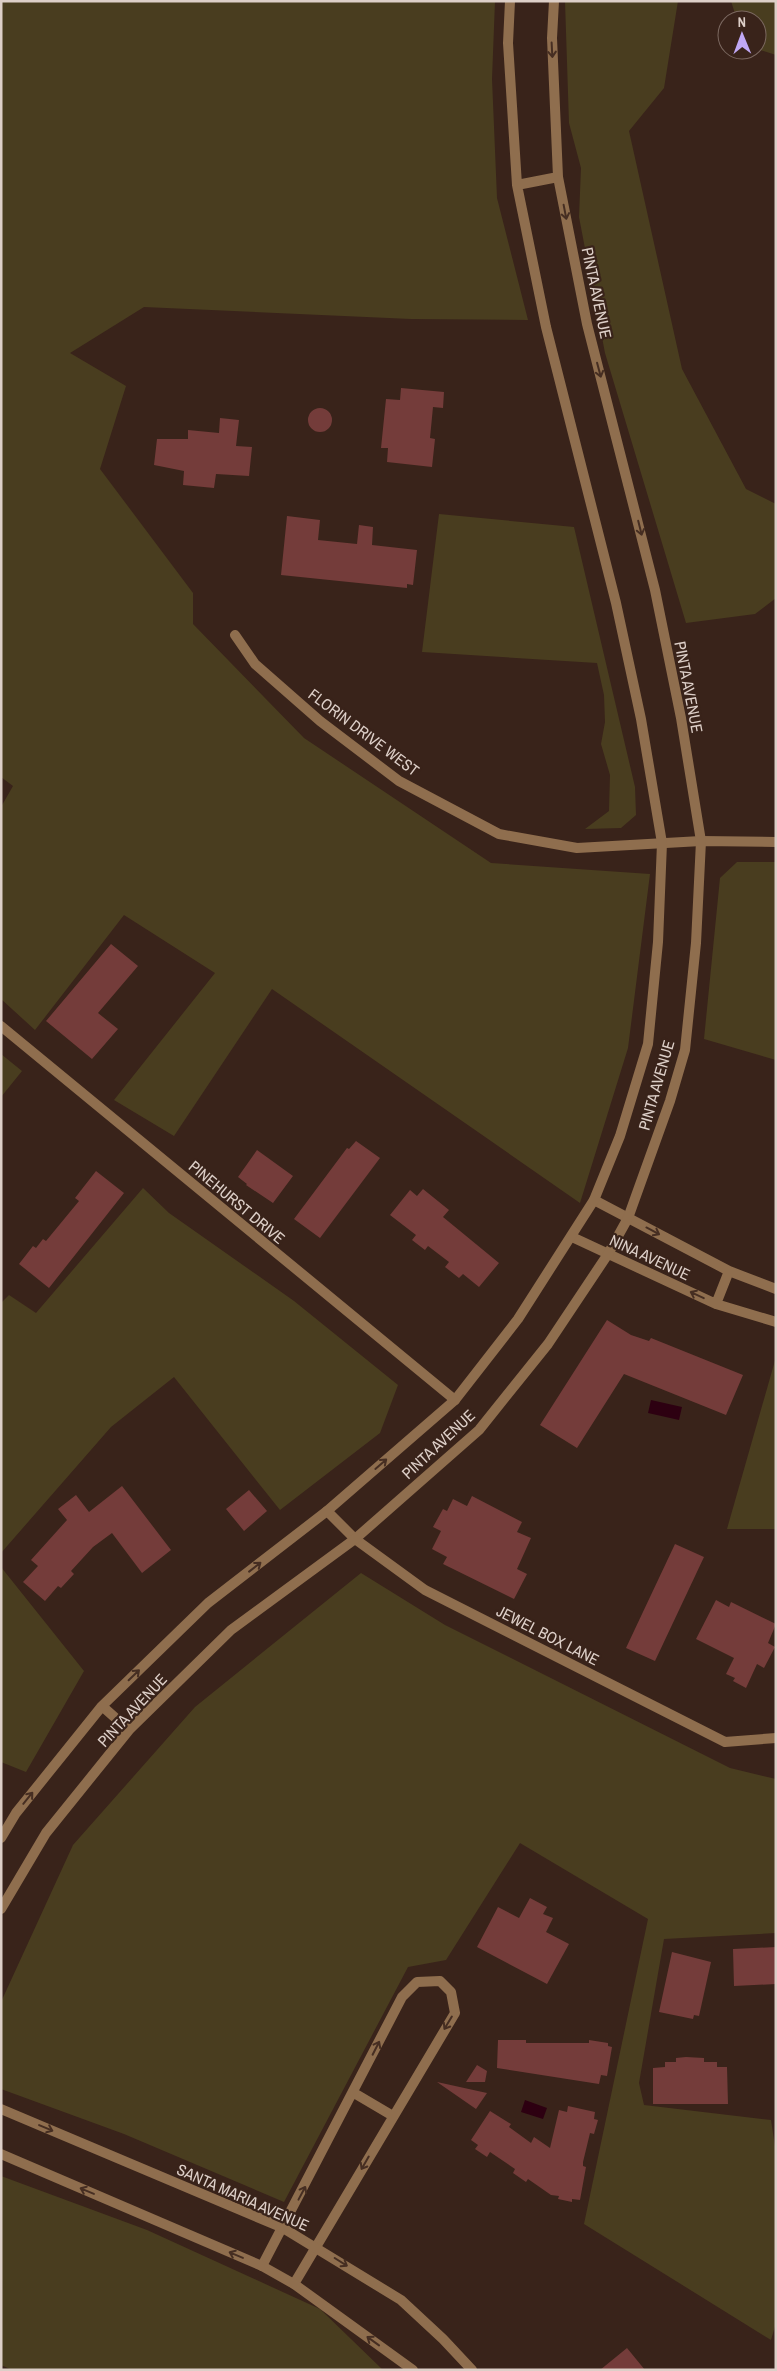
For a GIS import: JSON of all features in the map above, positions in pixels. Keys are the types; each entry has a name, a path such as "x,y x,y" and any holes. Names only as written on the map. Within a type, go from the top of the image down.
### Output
{"street":[{"name":"PINTA AVENUE","path":"1,1838 16,1813 102,1706 208,1603 327,1511 455,1400 518,1319 594,1200 620,1136 648,1044 658,942 662,843 641,720 616,603 546,327 517,184 508,43 510,1"},
{"name":"PINTA AVENUE","path":"1,1909 46,1833 129,1730 232,1630 355,1539 479,1430 548,1344 608,1254 628,1218 670,1101 685,1050 696,943 701,841 681,718 655,590 587,324 558,177 552,38 554,1"},
{"path":"517,184 558,177"},
{"name":"FLORIN DRIVE WEST","path":"235,635 255,664 320,721 399,781 499,834 577,848 701,841 776,842"},
{"name":"PINEHURST DRIVE","path":"1,1026 455,1400"},
{"name":"NINA AVENUE","path":"594,1200 729,1271 776,1289"},
{"name":"NINA AVENUE","path":"572,1236 716,1304 776,1322"},
{"path":"716,1304 729,1271"},
{"name":"JEWEL BOX LANE","path":"327,1511 355,1539 425,1590 725,1742 776,1738"},
{"path":"102,1706 129,1730"},
{"path":"262,2266 354,2093 402,1997 417,1982 440,1981 451,1992 455,2013 294,2284"},
{"path":"354,2093 393,2116"},
{"name":"SANTA MARIA AVENUE","path":"1,2109 283,2228 400,2300 443,2339 472,2370"},
{"path":"1,2154 262,2266 294,2284 413,2370"}],"shaded area":[{"path":"1,1 495,1 492,79 497,198 528,320 411,319 144,307 70,353 126,386 100,469 193,593 193,624 304,738 491,863 650,874 628,1048 580,1203 272,989 174,1136 114,1100 215,973 124,915 35,1030 1,999 1,807 13,786 1,777"},
{"path":"565,1 678,1 664,88 629,131 682,369 746,489 776,504 776,598 755,614 686,623 605,353 579,217 581,168 569,123"},
{"path":"731,1 776,1 776,55 767,52 767,10 734,10"},
{"path":"439,514 574,527 635,787 636,815 621,828 585,829 609,811 610,775 601,744 605,722 604,695 597,663 422,652"},
{"path":"737,862 776,862 776,1060 704,1039 720,878"},
{"path":"1,1054 22,1071 1,1097"},
{"path":"143,1188 169,1213 294,1301 398,1385 380,1433 280,1510 174,1377 111,1427 1,1553 1,1303 9,1295 36,1313"},
{"path":"776,1357 776,1529 727,1529"},
{"path":"651,1400 682,1407 679,1420 648,1413"},
{"path":"1,1567 84,1671 26,1772 1,1762"},
{"path":"361,1573 445,1625 730,1768 776,1779 776,1933 664,1939 639,2083 644,2105 771,2120 776,2153 776,2323 771,2340 584,2224 648,1919 520,1843 446,1960 408,1967 284,2202 124,2134 1,2089 1,2002 73,1845 195,1707"},
{"path":"525,2100 547,2108 543,2119 521,2112"},
{"path":"1,2176 147,2230 320,2309 383,2370 12,2370 1,2365"}],"building":[{"path":"401,388 444,392 443,408 433,407 430,438 435,439 432,467 387,462 388,448 381,448 386,399 400,400"},
{"path":"320,408 328,412 332,420 328,428 320,432 312,428 308,420 312,412"},
{"path":"220,418 239,420 236,446 252,447 249,476 216,474 214,488 183,485 184,471 154,465 157,439 188,439 188,430 219,433"},
{"path":"287,516 320,520 318,540 357,544 359,525 373,527 372,545 417,550 413,585 407,584 407,588 281,575"},
{"path":"111,944 138,966 98,1013 118,1029 92,1059 46,1021"},
{"path":"356,1141 380,1158 320,1238 294,1219 347,1148 349,1149"},
{"path":"257,1150 293,1176 273,1203 246,1185 238,1177"},
{"path":"96,1171 124,1193 49,1288 19,1264 33,1246 36,1248 43,1239 46,1241 79,1201 75,1198"},
{"path":"423,1189 449,1210 443,1217 499,1263 479,1287 463,1274 459,1278 445,1267 449,1262 428,1246 425,1250 412,1240 416,1235 390,1215 410,1190 417,1196"},
{"path":"607,1320 631,1335 649,1341 651,1338 743,1375 726,1415 624,1374 577,1448 540,1425"},
{"path":"122,1486 171,1550 142,1573 112,1533 93,1547 71,1571 74,1574 61,1588 58,1586 45,1601 23,1582 38,1566 31,1560 67,1520 58,1509 76,1495 89,1512"},
{"path":"249,1490 267,1511 244,1531 226,1509"},
{"path":"472,1496 522,1522 517,1532 531,1538 517,1569 527,1574 514,1599 443,1564 447,1557 432,1549 441,1531 433,1527 443,1509 447,1511 453,1499 467,1506"},
{"path":"675,1544 704,1557 655,1661 626,1648"},
{"path":"716,1600 729,1607 731,1602 776,1624 768,1643 775,1647 764,1668 757,1664 746,1688 733,1681 735,1678 726,1674 734,1658 696,1639"},
{"path":"530,1898 547,1907 543,1914 553,1918 546,1932 569,1944 547,1984 477,1947 498,1907 519,1918"},
{"path":"776,1947 776,1984 734,1986 733,1949"},
{"path":"672,1952 711,1962 699,2016 694,2015 693,2019 659,2012"},
{"path":"498,2040 526,2040 526,2043 589,2043 589,2040 608,2043 608,2046 612,2047 607,2076 601,2075 599,2084 497,2068"},
{"path":"676,2058 704,2058 704,2062 717,2062 717,2067 727,2067 728,2104 653,2104 653,2068 665,2067 665,2062 676,2062"},
{"path":"477,2065 487,2071 485,2082 466,2082"},
{"path":"437,2082 487,2093 476,2109"},
{"path":"568,2106 595,2112 594,2119 598,2120 594,2134 590,2133 583,2162 583,2166 586,2167 580,2200 572,2199 572,2202 558,2199 559,2196 551,2195 528,2179 526,2182 513,2173 515,2169 490,2152 487,2157 475,2149 478,2145 471,2140 490,2111 511,2124 509,2127 531,2143 534,2137 550,2148 559,2110 567,2112"},
{"path":"627,2348 645,2370 600,2370"}]}
